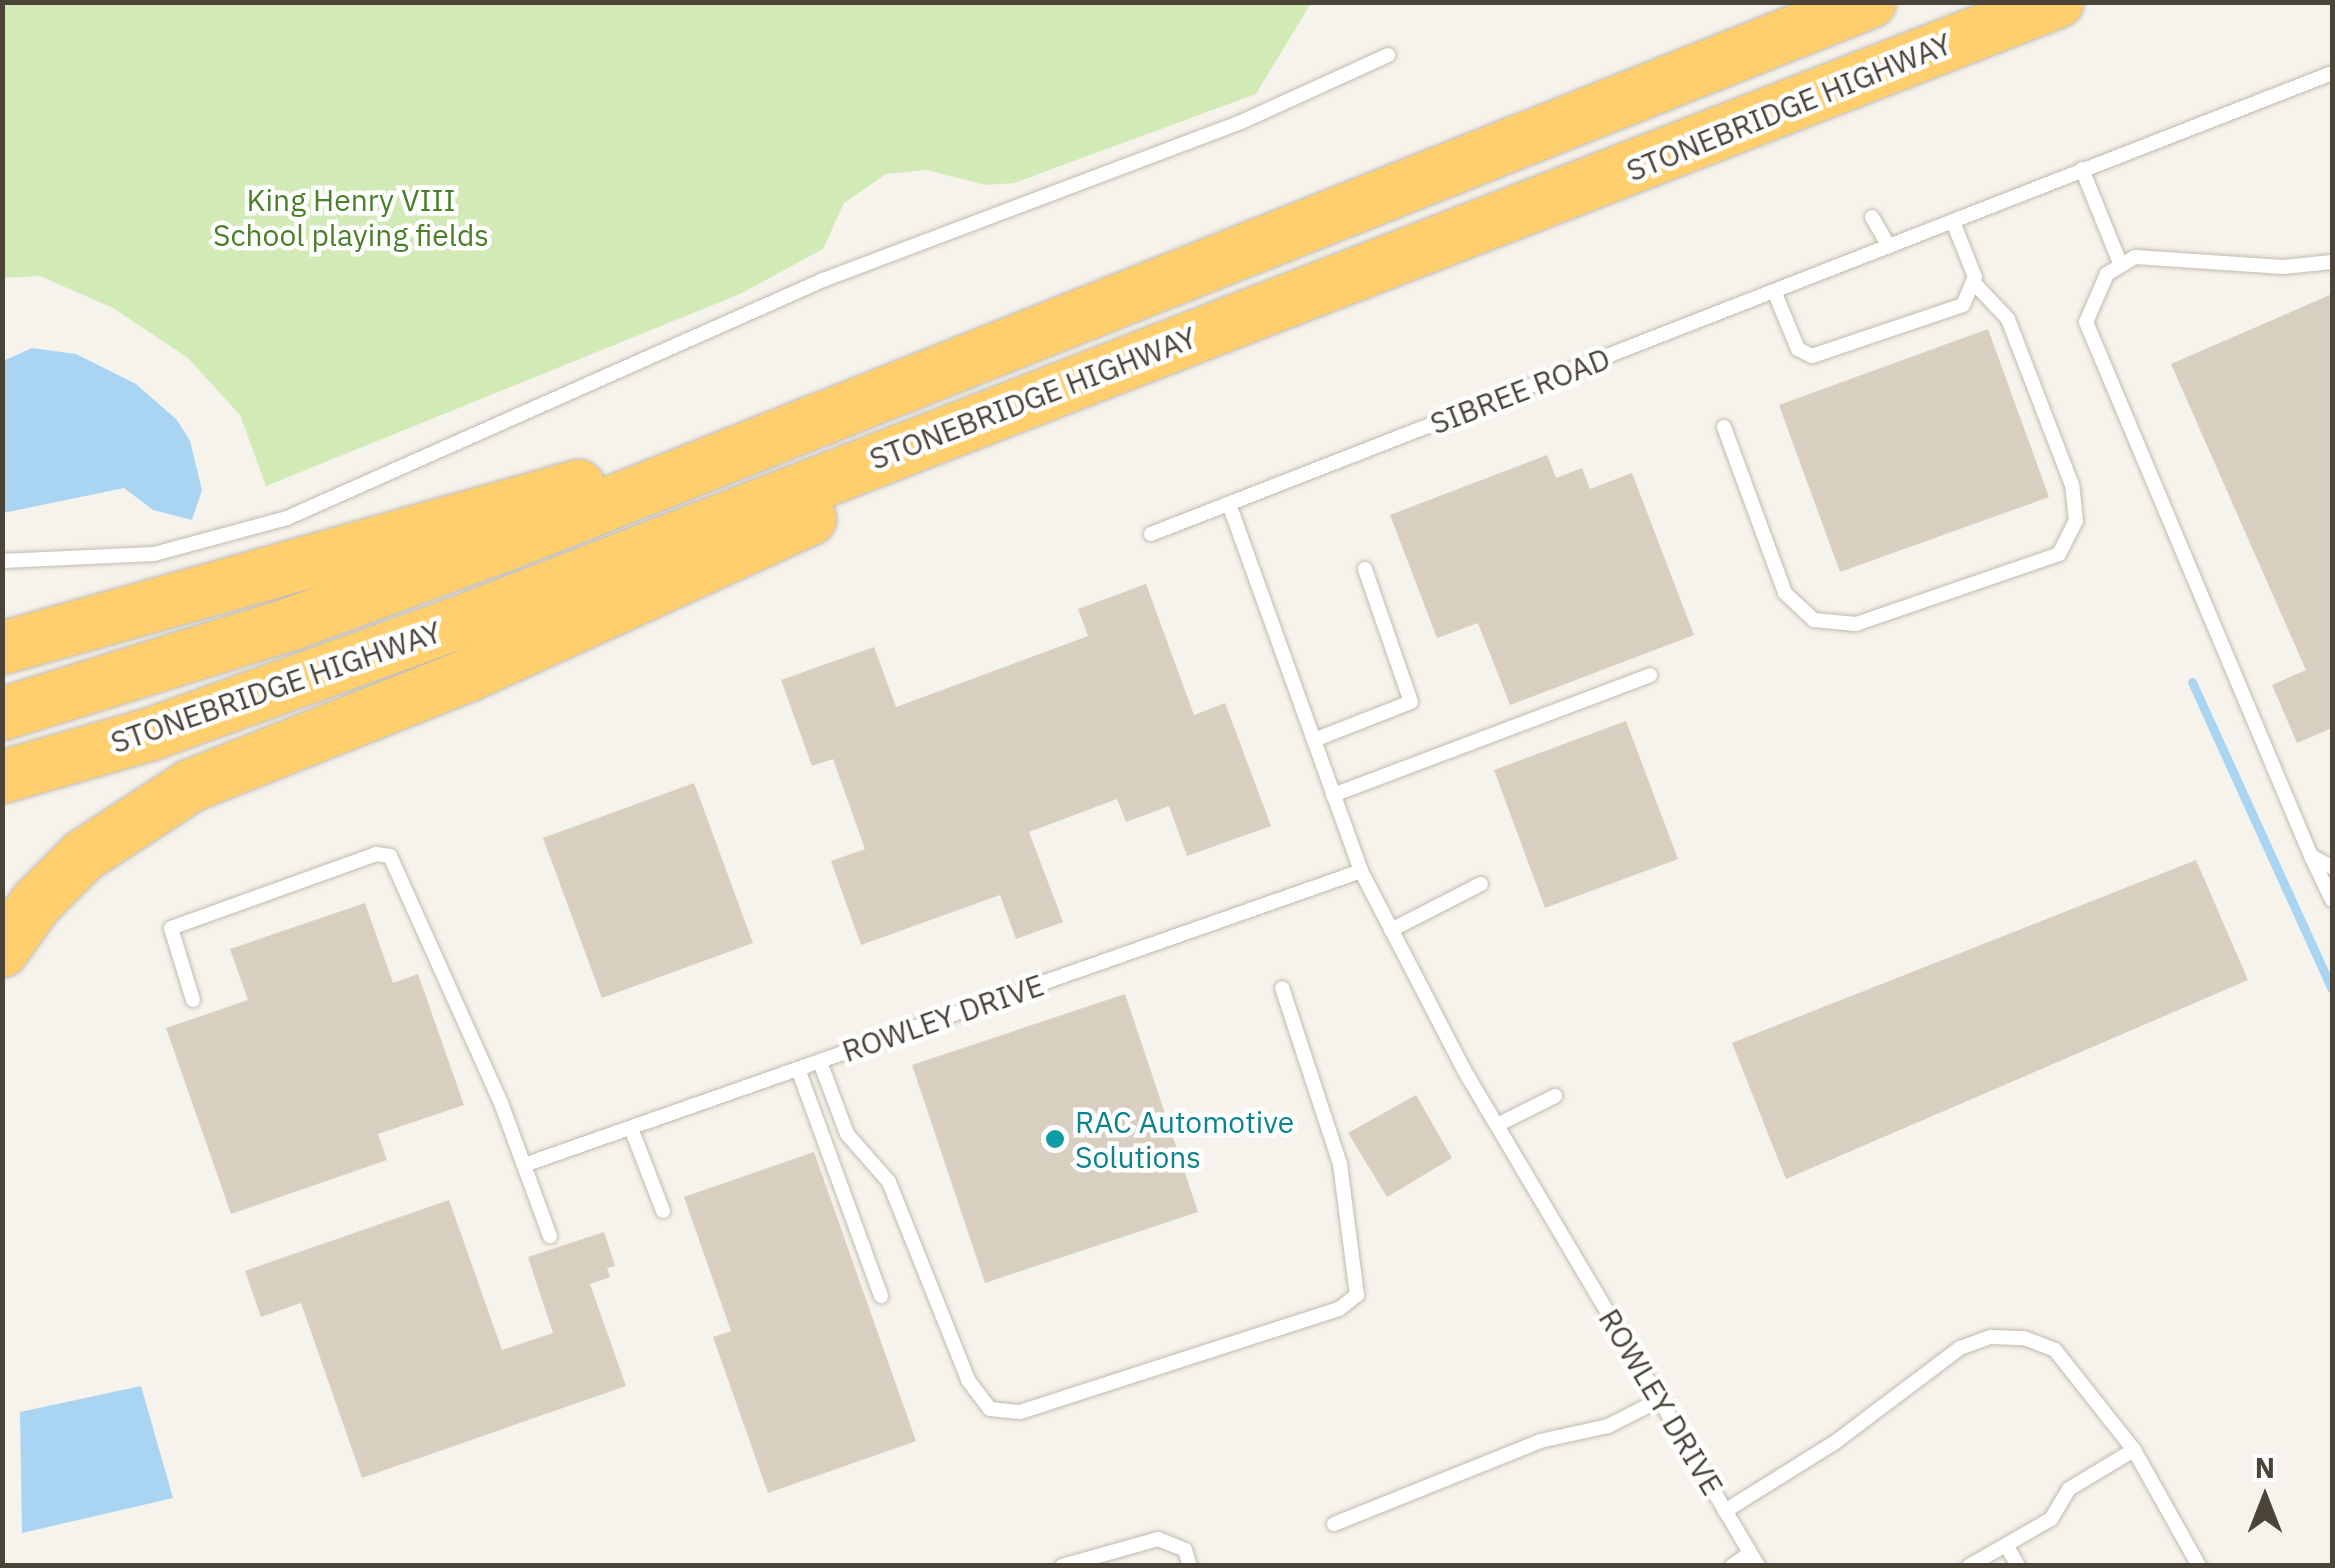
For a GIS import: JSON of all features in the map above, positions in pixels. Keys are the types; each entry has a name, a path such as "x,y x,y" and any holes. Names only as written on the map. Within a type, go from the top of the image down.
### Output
{"highway":[{"name":"STONEBRIDGE HIGHWAY","path":"2,714 288,624 1870,2"},
{"name":"STONEBRIDGE HIGHWAY","path":"2,776 154,733 456,624 2057,2"},
{"path":"2,950 37,902 83,856 190,786 656,593 874,488 988,415"},
{"path":"2,648 498,506 750,445"}],"lane":[{"path":"2,561 154,554 287,518 823,280 1239,123 1388,55"},
{"name":"SIBREE ROAD","path":"1151,534 2332,73"},
{"path":"2082,169 2120,263"},
{"path":"1872,217 1890,246"},
{"path":"1724,427 1785,593 1814,620 1856,624 2059,554 2076,521 2072,484 2008,320 1976,285 1953,222"},
{"path":"2332,262 2283,267 2150,254 2120,263 2089,302 2090,342 2332,900"},
{"path":"1774,291 1798,348 1812,356 1963,305 1976,285"},
{"name":"ROWLEY DRIVE","path":"1229,504 1361,871 1496,1124 1754,1559"},
{"path":"1314,740 1412,702 1366,570"},
{"path":"1333,795 1650,675"},
{"path":"193,1000 172,928 376,854 390,856 501,1102 550,1236"},
{"path":"2311,856 2332,867"},
{"name":"ROWLEY DRIVE","path":"524,1166 1361,871"},
{"path":"1392,930 1481,884"},
{"path":"820,1062 848,1134 889,1182 968,1380 990,1409 1020,1412 1338,1309 1357,1295 1340,1164 1282,988"},
{"path":"798,1069 881,1296"},
{"path":"1496,1124 1555,1096"},
{"path":"631,1128 663,1212"},
{"path":"1725,1511 1834,1443 1928,1369 1991,1337 2024,1338 2054,1350 2134,1450 2200,1566"},
{"path":"1334,1524 1540,1442 1608,1426 1659,1400"},
{"path":"1969,1566 2051,1519 2069,1489 2134,1450"},
{"path":"1062,1566 1158,1538 1185,1550 1190,1566"},
{"path":"2006,1545 2018,1566"},
{"path":"1732,1566 1754,1559"}],"green space":[{"name":"King Henry VIII School playing fields","path":"3,2 1311,3 1256,94 1014,183 986,185 927,170 886,174 844,203 823,249 740,294 266,486 240,415 188,358 113,308 40,276 3,278"}],"water":[{"path":"32,348 76,354 136,384 177,420 190,441 202,490 192,520 153,510 124,488 3,513 3,361"},
{"path":"141,1386 173,1498 22,1533 20,1412"}],"building":[{"path":"2332,294 2332,728 2297,743 2272,685 2306,670 2171,364"},
{"path":"1988,329 2049,497 1840,572 1779,405"},
{"path":"1547,455 1556,478 1582,468 1590,489 1632,473 1694,635 1510,705 1478,623 1437,638 1390,515"},
{"path":"1146,584 1194,715 1225,703 1271,826 1187,856 1169,806 1126,822 1117,799 1029,832 1063,922 1016,939 1000,895 861,945 831,861 865,849 833,759 812,766 781,680 874,647 896,707 1088,636 1078,609"},
{"path":"1626,721 1678,859 1545,908 1494,770"},
{"path":"694,783 753,943 602,998 543,838"},
{"path":"2196,860 2248,980 1786,1179 1732,1043"},
{"path":"365,903 393,983 418,974 464,1105 378,1134 387,1160 231,1214 166,1028 248,1000 230,949"},
{"name":"RAC Automotive Solutions","path":"1125,994 1198,1212 985,1283 912,1065"},
{"path":"1416,1095 1452,1158 1387,1197 1348,1133"},
{"path":"814,1152 916,1441 768,1493 713,1337 731,1331 684,1197"},
{"path":"449,1200 502,1350 553,1333 528,1257 604,1232 615,1266 607,1268 610,1277 590,1284 626,1386 362,1478 301,1303 261,1317 245,1271"}],"waterway":[{"path":"2192,682 2332,989"}],"place":[{"name":"RAC Automotive Solutions","path":"1055,1139"}]}
